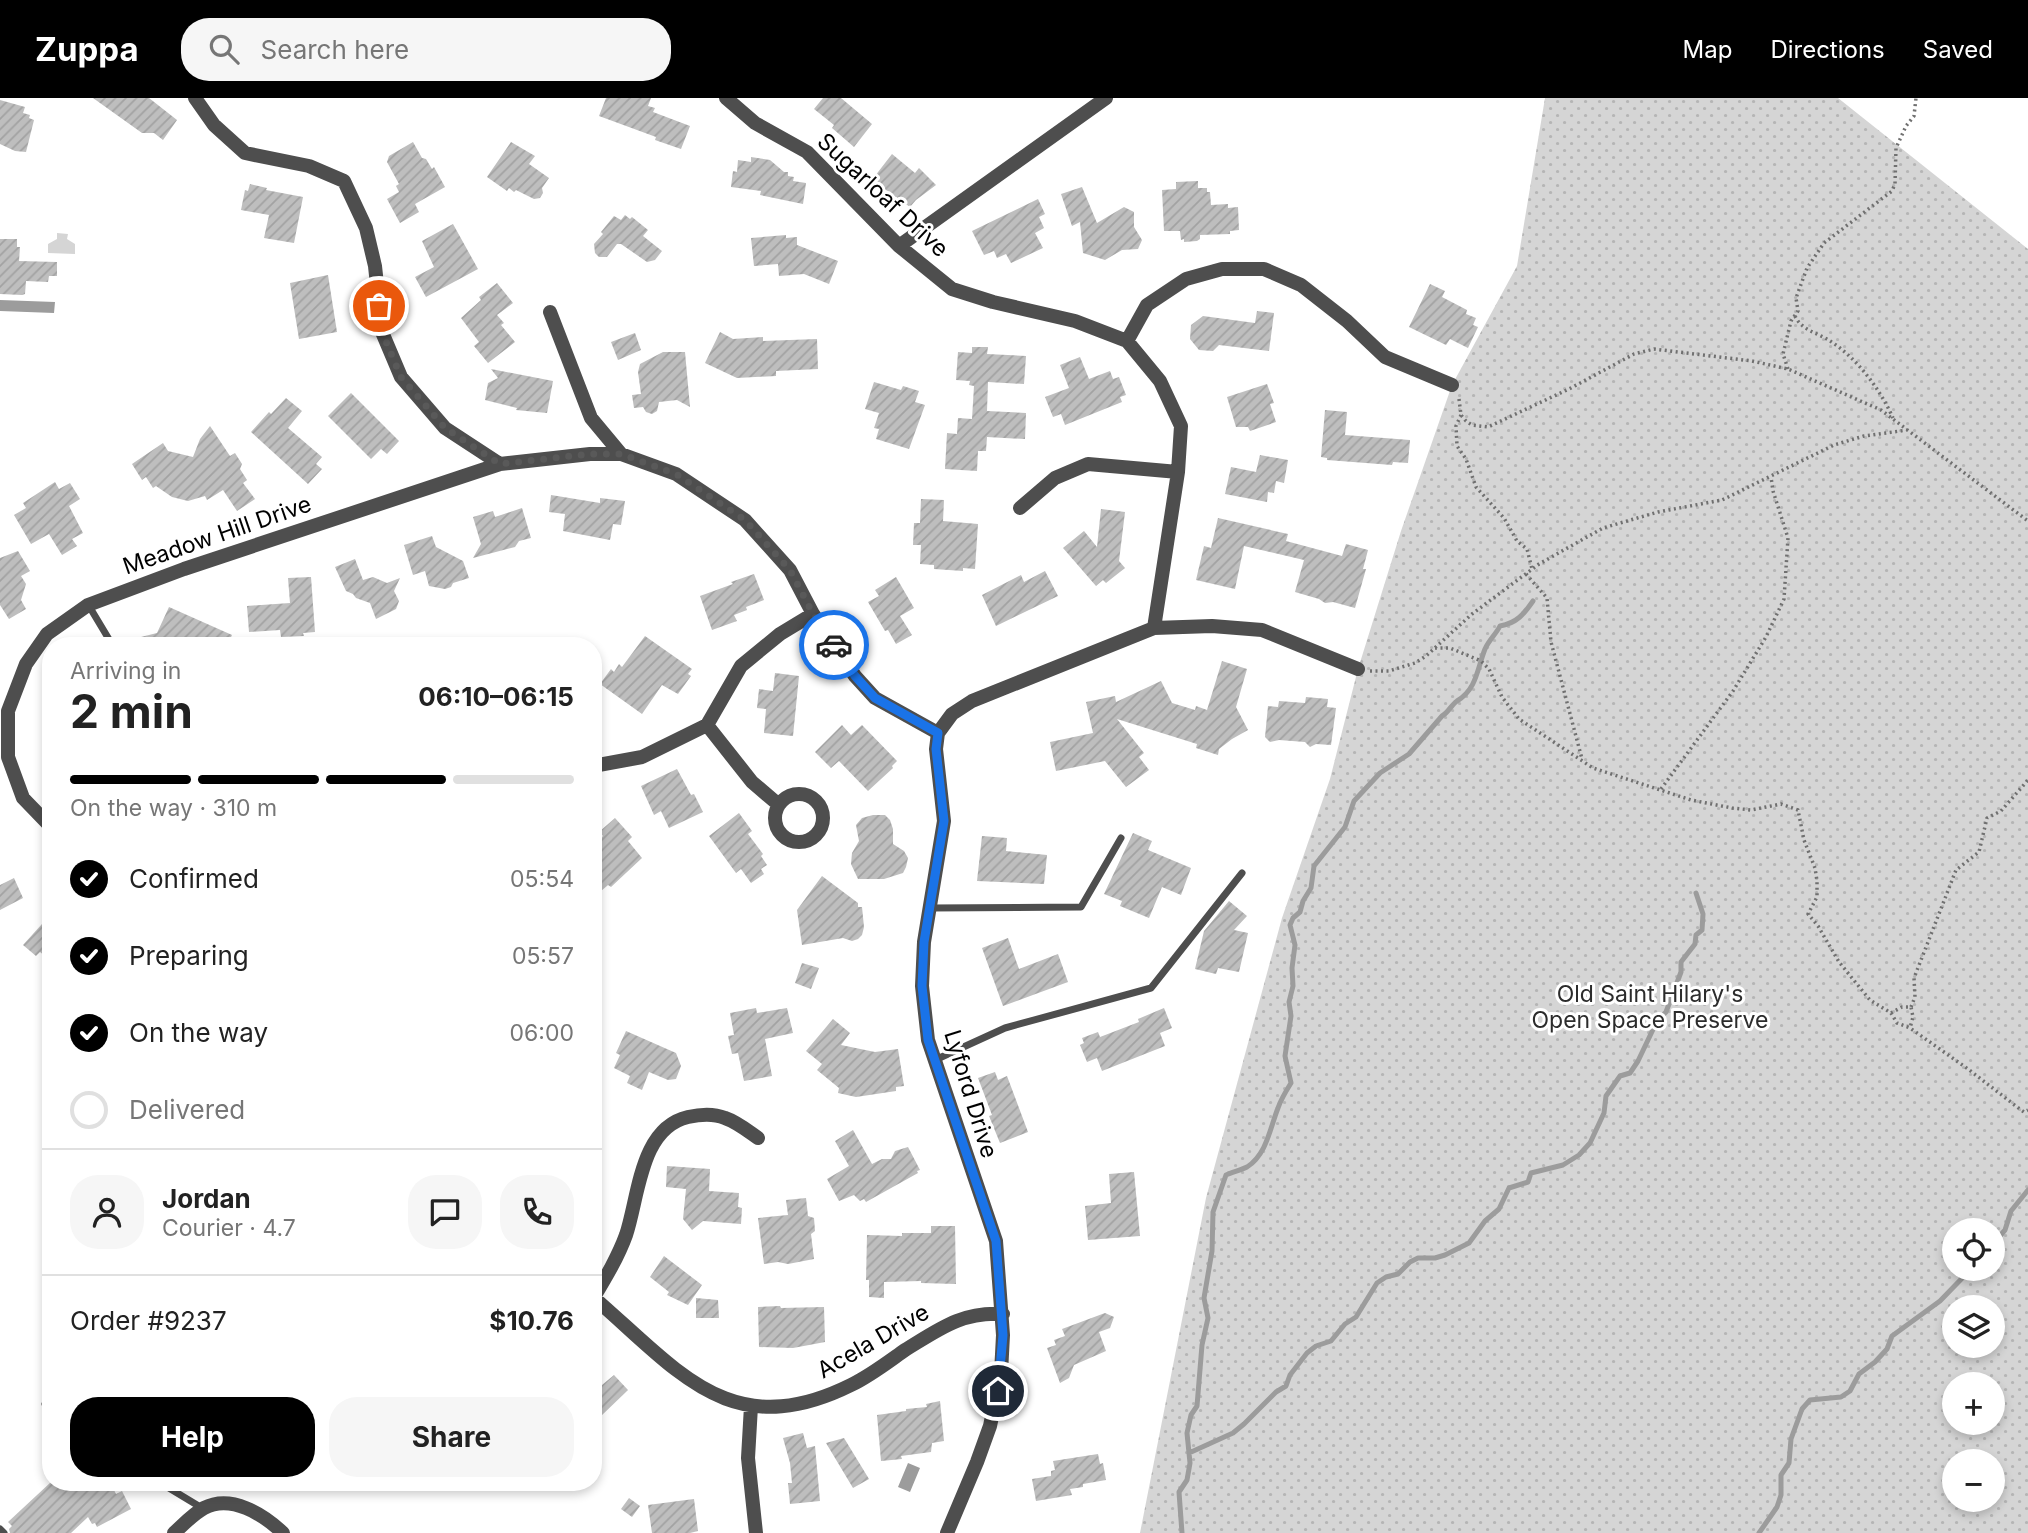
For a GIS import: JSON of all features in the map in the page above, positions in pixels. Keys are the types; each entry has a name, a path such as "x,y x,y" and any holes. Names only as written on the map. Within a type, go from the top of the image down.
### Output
{"street":[{"path":"195,98 214,125 245,153 309,166 344,181 366,228 375,266 382,332 401,377 445,428 500,464"},
{"name":"Sugarloaf Drive","path":"726,98 755,123 807,152 899,246 952,289 993,302 1075,321 1127,341 1160,381 1181,426 1178,472 1154,628"},
{"path":"899,246 1106,98"},
{"path":"1127,341 1147,305 1186,279 1222,269 1264,269 1301,285 1347,321 1385,357 1452,385"},
{"path":"550,312 591,418 621,454 676,474 745,520 790,570 813,614 855,676 875,698 938,733 952,713 972,701 1154,628 1212,626 1262,630 1358,669"},
{"name":"Meadow Hill Drive","path":"45,637 88,605 184,569 500,464 579,455 621,454"},
{"path":"1020,508 1055,478 1088,464 1178,472"},
{"path":"602,764 642,757 706,725 741,666 780,634 813,614"},
{"name":"Meadow Hill Drive","path":"42,641 26,664 8,710 8,757 23,798 42,818"},
{"path":"706,725 752,782 779,805"},
{"name":"Lyford Drive","path":"938,733 936,749 944,821 924,942 922,986 928,1040 996,1241 1003,1314 1001,1373 990,1426 947,1533"},
{"path":"602,1284 626,1235 648,1156 658,1136 678,1120 704,1114 726,1118 758,1138"},
{"name":"Acela Drive","path":"602,1304 692,1383 728,1401 751,1406 790,1407 817,1400 853,1384 955,1320 988,1313 1003,1314"},
{"path":"751,1406 748,1458 756,1533"},
{"path":"174,1533 203,1508 223,1503 238,1504 283,1533"}],"lane":[{"path":"88,605 108,637"},
{"path":"930,908 1081,907 1121,838"},
{"path":"934,1060 1005,1028 1151,988 1242,873"},
{"path":"174,1491 203,1508"},
{"path":"0,1529 4,1533"}],"path":[{"path":"1788,369 1783,354 1798,311 1796,298 1807,268 1824,243 1892,191 1895,184 1896,148 1914,116 1916,98"},
{"path":"1795,316 1801,325 1830,341 1857,365 1878,391 1894,420"},
{"path":"1461,415 1472,425 1488,427 1569,389 1634,354 1654,349 1752,362 1788,369 1881,410 2028,521"},
{"path":"1452,385 1458,396 1461,415 1456,426 1457,446 1469,466 1476,487 1504,518 1517,541 1527,549 1532,569"},
{"path":"1358,669 1389,671 1415,663 1472,614 1526,573 1603,528 1658,512 1722,500 1834,445 1864,436 1907,430"},
{"path":"1661,789 1733,691 1766,637 1784,599 1788,538 1771,477"},
{"path":"1526,573 1546,598 1551,642 1582,761"},
{"path":"1435,648 1450,648 1481,661 1489,669 1502,697 1519,719 1593,768 1692,800 1741,810 1781,804 1798,810 1817,881 1817,897 1808,917 1818,926 1839,962 1866,997 1891,1013 1897,1023 1910,1028 2024,1112 2028,1110"},
{"path":"1910,1028 1913,1017 1911,1007 1914,978 1956,870 1979,852 1987,818 2001,811 2028,780"},
{"path":"1891,1013 1902,1007 1911,1007"}],"green space":[{"name":"Old Saint Hilary's Open Space Preserve","path":"1545,98 1838,98 2028,249 2028,1533 1140,1533 1206,1198 1282,918 1330,779 1358,669 1401,531 1452,385 1517,266"},
{"path":"57,233 68,234 67,239 75,244 75,254 48,253 48,244 57,239"}],"shaded area":[{"path":"0,300 55,302 54,313 0,311"},
{"path":"908,1463 920,1468 910,1492 898,1487"}],"building":[{"path":"93,98 149,98 177,120 163,140 154,133 142,133"},
{"path":"606,98 651,98 648,106 655,108 653,112 690,126 681,149 599,116"},
{"path":"823,98 841,98 872,124 854,147 832,128 834,125 814,109"},
{"path":"0,100 25,107 23,113 34,120 26,152 15,151 0,144"},
{"path":"413,142 422,158 426,159 432,169 434,167 445,187 415,204 419,212 400,223 387,199 399,192 396,186 399,184 387,162 389,156"},
{"path":"511,142 535,156 529,164 549,178 542,188 540,198 534,199 509,188 507,191 487,177"},
{"path":"892,154 915,173 919,168 936,185 910,207 876,183 879,179 875,176"},
{"path":"751,157 770,160 784,172 788,172 788,176 794,177 793,181 806,183 803,204 760,195 761,191 731,187 738,160 751,162"},
{"path":"1198,181 1198,188 1207,188 1207,192 1210,192 1211,205 1228,204 1228,208 1238,207 1239,230 1230,231 1230,234 1200,235 1197,241 1184,242 1184,239 1181,240 1180,231 1164,231 1162,190 1176,189 1176,182"},
{"path":"250,184 303,197 294,243 264,238 269,215 241,210 245,190 248,191"},
{"path":"1082,187 1097,223 1124,207 1134,212 1134,227 1142,240 1138,249 1122,250 1105,260 1083,253 1080,222 1072,226 1061,194"},
{"path":"1038,199 1045,214 1039,217 1044,228 1035,233 1043,248 1011,263 1006,254 997,258 994,251 984,255 972,231"},
{"path":"625,215 630,219 632,217 648,230 643,236 662,251 655,260 647,262 621,244 617,244 607,257 599,257 595,253 594,244 603,234 601,232 614,216 621,220"},
{"path":"453,224 478,269 426,297 415,277 434,267 422,241"},
{"path":"786,235 786,238 797,237 797,245 838,261 829,284 804,274 779,276 778,264 754,266 751,238"},
{"path":"0,239 17,239 17,247 20,247 19,261 57,262 57,276 49,276 48,282 26,281 25,294 22,295 0,294"},
{"path":"328,275 337,332 299,339 290,283"},
{"path":"497,283 513,303 497,315 504,323 501,325 515,342 488,363 474,346 479,342 461,318 481,300 479,297"},
{"path":"1430,284 1445,291 1442,297 1476,318 1473,325 1478,327 1468,348 1450,339 1446,345 1409,327"},
{"path":"1257,311 1274,313 1269,351 1219,345 1213,351 1199,350 1190,339 1191,325 1203,316 1255,323"},
{"path":"720,332 733,339 817,339 818,369 776,371 776,376 737,378 705,363"},
{"path":"635,333 641,350 618,360 611,342"},
{"path":"972,347 988,347 987,354 1026,356 1024,384 988,382 987,411 1026,413 1025,439 987,437 986,451 978,451 977,471 945,469 947,433 957,434 958,418 972,419 974,386 969,385 970,381 956,380 958,352 972,353"},
{"path":"663,352 685,352 690,407 677,400 659,402 657,411 652,414 646,412 643,407 634,408 632,395 641,394 638,372 640,364"},
{"path":"1080,357 1089,379 1110,371 1113,379 1119,377 1126,395 1120,397 1122,402 1065,425 1061,414 1053,417 1045,397 1069,388 1060,365"},
{"path":"491,369 553,381 547,413 516,410 517,408 485,400 488,383 498,378"},
{"path":"874,382 901,390 903,386 919,391 915,402 925,405 909,449 876,439 879,429 874,428 879,413 865,409"},
{"path":"1267,384 1274,403 1270,404 1276,422 1250,431 1248,427 1236,427 1227,397"},
{"path":"351,393 399,441 387,454 381,449 371,459 328,416"},
{"path":"286,398 302,411 288,428 322,457 316,464 322,469 308,484 251,432"},
{"path":"1325,410 1347,412 1345,435 1410,440 1408,463 1393,462 1392,465 1327,460 1321,457"},
{"path":"210,426 230,456 235,453 242,464 240,469 247,480 243,483 255,499 237,511 223,490 207,500 205,496 188,501 172,497 156,486 153,488 146,477 142,480 132,464 163,443 168,451 193,457 200,439"},
{"path":"1260,455 1288,460 1284,483 1276,481 1274,493 1268,492 1267,502 1225,494 1231,467 1256,472"},
{"path":"55,482 59,489 70,483 80,499 69,506 83,533 72,539 77,546 62,555 49,534 31,544 14,515 26,508 23,503"},
{"path":"551,495 600,503 600,498 625,501 621,525 613,524 610,540 563,531 565,514 549,512"},
{"path":"921,499 944,500 943,521 978,524 975,569 934,569 934,565 920,564 921,545 913,545 914,523 920,523"},
{"path":"522,508 531,538 519,541 515,547 473,558 481,544 473,517 493,511 495,517"},
{"path":"1101,509 1125,512 1119,561 1125,568 1106,583 1103,580 1096,586 1063,548 1084,531 1097,547"},
{"path":"1218,518 1288,534 1286,541 1342,556 1346,544 1368,550 1363,569 1366,569 1355,608 1333,602 1325,603 1295,592 1304,560 1244,546 1235,589 1196,580 1204,546 1211,548"},
{"path":"432,536 436,547 463,561 469,578 453,583 445,589 429,586 425,571 413,575 404,545"},
{"path":"18,551 30,571 21,576 26,584 21,600 26,609 9,619 0,605 0,558"},
{"path":"355,559 363,580 373,577 387,583 400,578 394,591 399,601 396,609 376,619 370,603 346,591 335,567"},
{"path":"1045,571 1058,596 996,626 982,595 1021,575 1024,582"},
{"path":"754,574 764,600 734,615 737,621 712,630 700,596"},
{"path":"311,577 315,632 303,633 304,636 281,637 280,630 249,632 247,606 290,603 288,578"},
{"path":"896,577 914,608 900,616 912,635 896,644 868,602 879,596 875,590"},
{"path":"169,607 232,635 141,637 157,633"},
{"path":"645,636 692,669 688,674 691,676 678,694 662,685 642,714 602,685 611,669 614,672 619,664 622,667"},
{"path":"1222,661 1247,669 1236,707 1248,730 1219,749 1218,755 1196,748 1197,744 1117,719 1144,753 1139,757 1149,770 1126,787 1105,761 1056,771 1050,742 1093,733 1086,702 1115,696 1116,702 1161,681 1172,703 1195,710 1196,706 1207,710"},
{"path":"775,673 799,676 793,736 764,733 766,709 757,708 759,689 773,691"},
{"path":"1306,697 1328,699 1327,707 1336,708 1331,745 1316,744 1310,747 1305,742 1270,742 1265,737 1268,706 1278,707 1279,701 1305,703"},
{"path":"842,725 851,735 862,725 897,761 868,791 839,761 831,768 815,752"},
{"path":"677,769 703,812 669,828 661,811 654,815 641,786"},
{"path":"739,813 752,831 748,834 763,854 761,856 767,865 761,869 764,874 751,883 741,869 736,873 709,836"},
{"path":"885,815 890,820 893,844 904,851 908,858 906,867 903,873 884,879 858,879 851,864 852,853 859,841 856,825 862,818"},
{"path":"615,818 632,837 628,841 642,858 611,887 608,885 602,890 603,836 602,829"},
{"path":"1133,833 1152,841 1148,850 1191,868 1181,895 1162,887 1149,918 1120,906 1122,901 1104,894"},
{"path":"982,836 1007,838 1006,851 1047,855 1044,884 977,881"},
{"path":"822,876 858,903 858,907 862,907 864,927 858,939 852,941 843,938 802,945 797,910"},
{"path":"14,878 23,898 0,910 0,885"},
{"path":"1229,901 1247,916 1234,930 1248,933 1239,972 1218,968 1216,974 1195,969 1204,931"},
{"path":"42,924 42,954 40,952 36,956 23,945"},
{"path":"1008,938 1019,969 1058,954 1068,982 1003,1006 982,948"},
{"path":"802,963 819,968 811,989 795,983"},
{"path":"756,1008 757,1013 787,1008 793,1033 765,1039 772,1076 744,1081 738,1053 732,1054 728,1036 734,1035 730,1013"},
{"path":"1164,1008 1172,1028 1160,1033 1165,1046 1102,1071 1097,1058 1087,1062 1080,1045 1084,1043 1082,1038 1098,1032 1100,1037 1139,1022 1138,1019"},
{"path":"833,1019 850,1033 841,1045 875,1052 898,1049 904,1086 896,1087 896,1091 856,1097 838,1093 839,1088 817,1070 822,1064 806,1051"},
{"path":"626,1031 676,1053 681,1066 676,1079 668,1080 649,1072 642,1090 627,1083 630,1076 614,1068 620,1055 616,1053"},
{"path":"995,1072 998,1080 1007,1076 1028,1132 1000,1143 978,1078"},
{"path":"853,1130 872,1164 882,1159 891,1159 895,1151 908,1147 920,1170 866,1202 864,1199 860,1201 854,1195 839,1201 827,1179 849,1166 835,1141"},
{"path":"667,1166 710,1169 709,1191 739,1193 741,1224 703,1221 692,1230 683,1219 686,1189 666,1187"},
{"path":"1134,1172 1140,1236 1088,1240 1085,1206 1111,1203 1109,1174"},
{"path":"806,1198 808,1216 814,1218 815,1231 811,1234 814,1259 788,1264 764,1264 758,1218 788,1215 786,1200"},
{"path":"931,1226 955,1226 956,1284 884,1282 884,1298 869,1297 869,1280 866,1280 867,1235 931,1233"},
{"path":"664,1256 702,1285 688,1305 667,1295 669,1292 650,1277"},
{"path":"696,1298 718,1300 719,1318 696,1318"},
{"path":"758,1307 824,1307 825,1342 793,1348 759,1347"},
{"path":"1105,1313 1114,1317 1110,1328 1099,1332 1106,1351 1074,1365 1069,1378 1060,1383 1047,1348 1056,1345 1054,1340 1065,1336 1062,1329"},
{"path":"614,1375 628,1390 602,1415 602,1385"},
{"path":"940,1401 944,1441 932,1443 931,1452 881,1461 877,1415 927,1407 926,1404"},
{"path":"803,1433 807,1448 815,1446 820,1501 790,1504 790,1463 783,1438"},
{"path":"844,1438 869,1479 853,1488 826,1443"},
{"path":"1098,1454 1100,1464 1103,1463 1106,1480 1070,1489 1072,1495 1036,1501 1032,1479 1051,1476 1051,1471 1055,1470 1053,1461"},
{"path":"42,1490 114,1491 116,1494 122,1491 131,1509 97,1527 88,1517 71,1533 10,1533 12,1526 8,1522"},
{"path":"629,1498 640,1506 632,1517 621,1509"},
{"path":"694,1499 698,1531 652,1533 648,1505"}],"waterway":[{"path":"1182,1533 1179,1492 1187,1480 1190,1463 1187,1433 1191,1415 1197,1406 1202,1345 1208,1318 1204,1298 1212,1251 1213,1212 1226,1175 1247,1167 1259,1155 1291,1083 1285,1056 1291,1016 1289,1002 1293,986 1295,945 1290,925 1300,912 1311,888 1314,866 1345,827 1354,801 1380,773 1409,754 1442,716 1469,691 1485,649 1500,626 1520,617 1533,601"},
{"path":"1189,1453 1233,1433 1244,1424 1276,1392 1286,1386 1290,1375 1307,1353 1316,1346 1331,1341 1345,1324 1356,1317 1377,1283 1398,1274 1418,1258 1435,1258 1469,1243 1485,1221 1499,1209 1509,1188 1528,1182 1531,1173 1563,1165 1579,1155 1590,1143 1604,1113 1606,1096 1620,1076 1630,1073 1638,1061 1657,1021 1666,1012 1681,972 1681,962 1695,944 1696,935 1702,930 1703,914 1696,893"},
{"path":"2005,1230 2011,1211 2028,1190"},
{"path":"1759,1533 1777,1507 1781,1495 1781,1475 1789,1463 1791,1439 1802,1409 1810,1400 1841,1397 1850,1391 1859,1374 1887,1349 1892,1336 1940,1301 1959,1281"}],"way so far":[{"path":"379,306 382,332 401,377 445,428 500,464 590,454 621,454 676,474 745,520 790,570 813,614 834,645"}],"route":[{"path":"834,645 855,676 875,698 938,733 936,749 944,821 924,942 922,986 928,1040 996,1241 1003,1314 998,1391"}]}
